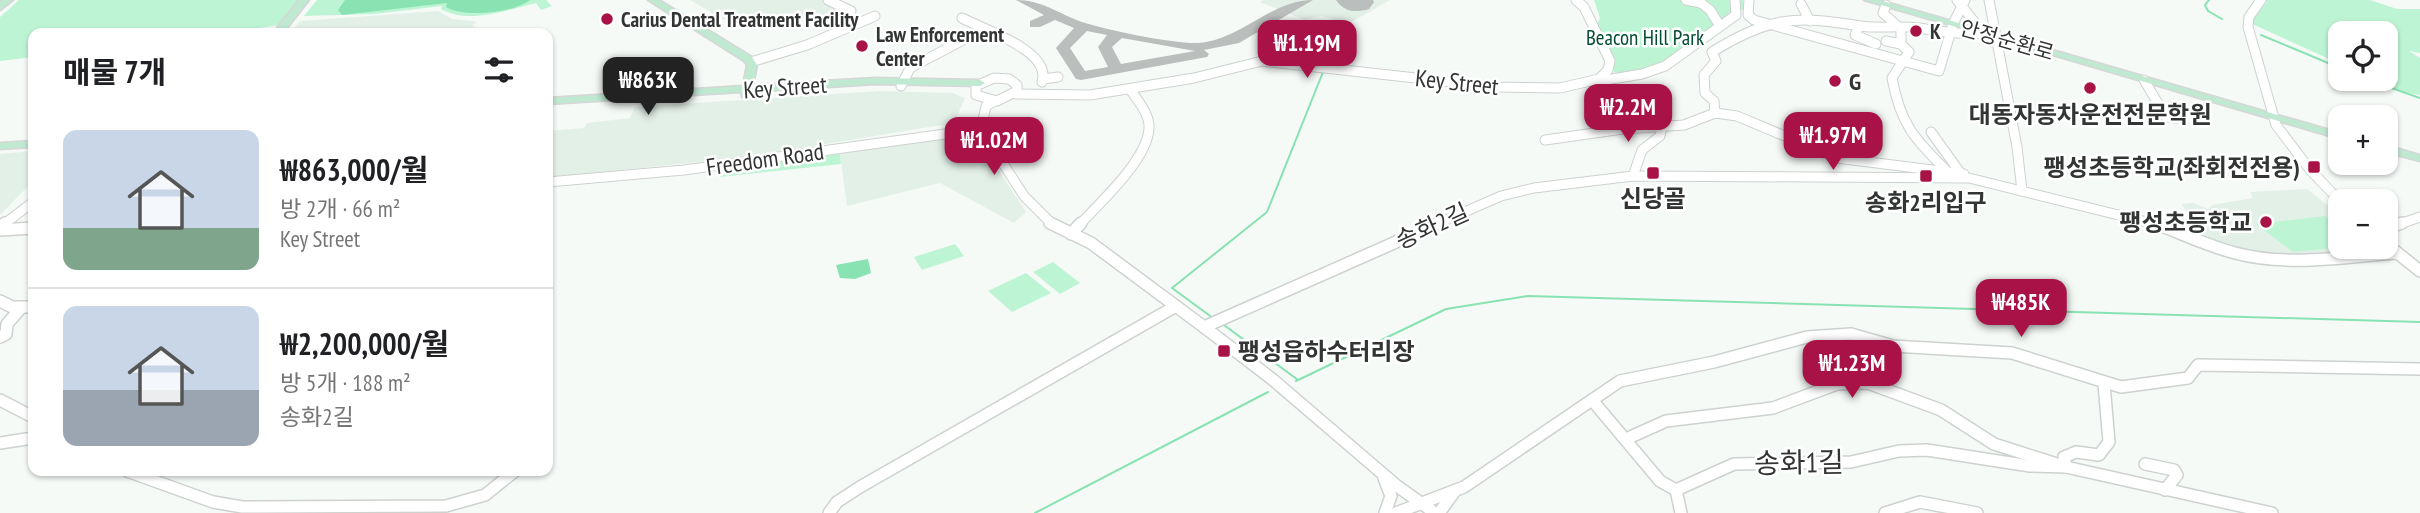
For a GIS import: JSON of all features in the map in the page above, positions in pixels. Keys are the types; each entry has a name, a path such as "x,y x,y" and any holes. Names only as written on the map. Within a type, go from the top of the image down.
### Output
{"main road":[{"path":"0,7 6,0"},
{"path":"282,28 304,0"},
{"path":"653,0 751,62 747,92"},
{"name":"안정순환로","path":"1869,0 1952,29 1998,37 2059,58 2328,133"},
{"name":"Key Street","path":"553,102 902,83 984,96"},
{"name":"Key Street","path":"553,107 747,92"},
{"path":"0,141 28,138"},
{"path":"0,146 28,144"},
{"path":"2398,152 2420,158"}],"street":[{"path":"828,0 851,10 836,21 849,27"},
{"path":"1686,0 1700,2 1710,10 1720,26 1736,15 1735,0"},
{"path":"1749,0 1748,15 1768,25 1939,71 1962,1"},
{"path":"1947,0 1962,1"},
{"path":"1989,0 1998,37 2022,191"},
{"path":"2261,0 2249,17 2248,27 2273,117 2288,143 2329,189"},
{"path":"1962,1 1983,33"},
{"path":"1579,2 1610,61 1605,73 1588,83"},
{"path":"1803,2 1810,21"},
{"path":"1886,5 1883,13 1901,29 1901,44"},
{"path":"751,62 807,45 875,16"},
{"path":"962,18 1038,57 1044,68 1042,80 1058,77"},
{"path":"1545,140 1696,122 1701,116 1715,113 1714,101 1705,93 1702,82 1705,69 1716,61 1712,52 1738,36 1780,20 1843,21 1859,26 1901,29 1952,29"},
{"name":"Key Street","path":"1020,91 1078,96 1194,78 1262,61 1497,87 1550,88 1642,75 1665,66 1720,26"},
{"path":"1859,26 1855,35 1876,44"},
{"path":"902,83 910,68 984,29"},
{"path":"1886,41 1901,44 1909,52 1892,78 1903,126 1945,169"},
{"path":"984,96 1020,91 1014,82 1005,79 984,96 981,128 1024,196 1051,224 1084,239 1177,306 1212,323 1272,379 1420,503 1437,513 1455,491"},
{"path":"2144,80 2166,117 2177,118"},
{"path":"1071,234 1118,184 1148,134 1148,122 1130,89"},
{"name":"송화2길","path":"1715,113 1737,116 1837,158 1959,171"},
{"path":"1633,176 1642,150 1660,136 1662,127"},
{"name":"Freedom Road","path":"553,182 684,170 981,128"},
{"name":"송화2길","path":"1931,132 1959,171 1969,178"},
{"name":"송화2길","path":"1212,323 1501,196 1534,188 1633,176 1969,178 2151,222 2235,253 2299,260 2328,258"},
{"path":"0,228 28,206"},
{"path":"2398,225 2420,217"},
{"path":"0,228 28,228"},
{"path":"2398,254 2420,271"},
{"path":"0,301 27,307"},
{"path":"829,513 837,502 860,487 1177,306"},
{"path":"0,337 6,334 7,324 27,307"},
{"path":"1396,513 1455,491 1620,381 1714,362 1807,337 1851,334 1893,346 2012,353 2104,384 2121,387 2188,378 2198,365 2420,369"},
{"path":"1626,439 1666,421 1773,408 1837,384 1868,383 1941,410 1994,444 2066,467 2064,457 2076,452 2099,455 2109,442 2104,384"},
{"path":"0,400 28,414"},
{"path":"1592,400 1660,481 1676,490 1681,513"},
{"path":"0,443 28,439"},
{"name":"송화1길","path":"1676,490 1734,464 1851,462 1912,449 2030,466 2066,467 2272,513"},
{"path":"2145,464 2174,470 2177,475 2165,490"},
{"path":"1381,472 1392,494 1391,505 1385,513"},
{"path":"141,476 213,502 242,506 446,506 485,495 509,476"},
{"path":"1885,513 1920,502 1977,513"}],"shaded area":[{"path":"345,0 530,0 501,11 476,13 454,10 446,7 447,3 342,15 338,10"},
{"path":"690,0 823,0 846,11 829,19 766,23 753,19 745,23 728,22"},
{"path":"1390,0 1348,24 1322,16 1305,20 1260,2"},
{"path":"438,11 452,19 477,23 472,25 475,28 294,28 300,21"},
{"path":"880,91 952,93 965,98 954,123 753,156 553,177 553,131 584,128 587,123 630,118 635,107"},
{"path":"955,137 977,144 984,159 992,160 1026,212 1014,223 940,183 847,206 840,154"},
{"path":"28,151 28,186 0,215 0,154"},
{"name":"팽성초등학교","path":"2307,189 2328,206 2328,254 2302,257 2248,253 2199,234 2182,204 2193,203 2209,209 2212,205 2253,198 2250,192"},
{"path":"868,259 871,273 855,279 840,278 836,265"}],"green space":[{"path":"19,0 298,0 279,25 256,28 28,28 28,58 0,61 0,17"},
{"path":"317,0 546,0 552,6 541,10 536,3 475,16 452,14 441,9 442,6 374,14 304,16"},
{"name":"Beacon Hill Park","path":"1594,0 1743,0 1746,7 1661,72 1630,82 1614,72 1613,59 1596,27 1600,18"},
{"path":"2264,0 2370,0 2397,9 2420,9 2420,53 2409,51 2420,58 2420,95 2398,90 2398,21 2328,21 2328,59 2250,23 2267,2"},
{"path":"840,154 841,164 719,177 744,166"},
{"path":"2325,216 2328,218 2328,249 2293,252 2256,224"},
{"path":"955,244 964,256 922,270 914,257"},
{"path":"1053,262 1080,283 1060,294 1033,272"},
{"path":"1026,273 1051,293 1012,312 988,291"}],"waterway":[{"path":"2209,0 2205,5 2208,11 2222,19"},
{"path":"2261,35 2328,63"},
{"path":"1213,318 1172,288 1267,212 1323,72"},
{"path":"2398,90 2420,98"},
{"path":"1296,381 1446,309 1528,296 2420,322"},
{"path":"1224,325 1298,380"},
{"path":"1035,513 1268,392"}],"taxiway":[{"path":"1023,0 1078,25 1121,34"},
{"path":"1121,34 1178,46 1199,47 1234,40 1306,0"},
{"path":"1035,24 1054,15"},
{"path":"1087,27 1081,28 1063,48 1081,76 1113,70"},
{"path":"1113,70 1115,67 1105,47 1114,36 1121,34"},
{"path":"1113,70 1202,54"}],"runway":[{"path":"1353,0 1357,2"}],"place":[{"name":"Carius Dental Treatment Facility","path":"607,19"},
{"name":"K","path":"1916,31"},
{"name":"Law Enforcement Center","path":"862,46"},
{"name":"G","path":"1835,81"},
{"name":"대동자동차운전전문학원","path":"2090,88"},
{"name":"팽성초등학교(좌회전전용)","path":"2314,167"},
{"name":"신당골","path":"1653,173"},
{"name":"송화2리입구","path":"1926,176"},
{"name":"팽성초등학교","path":"2266,222"},
{"name":"팽성읍하수터리장","path":"1224,351"}]}
